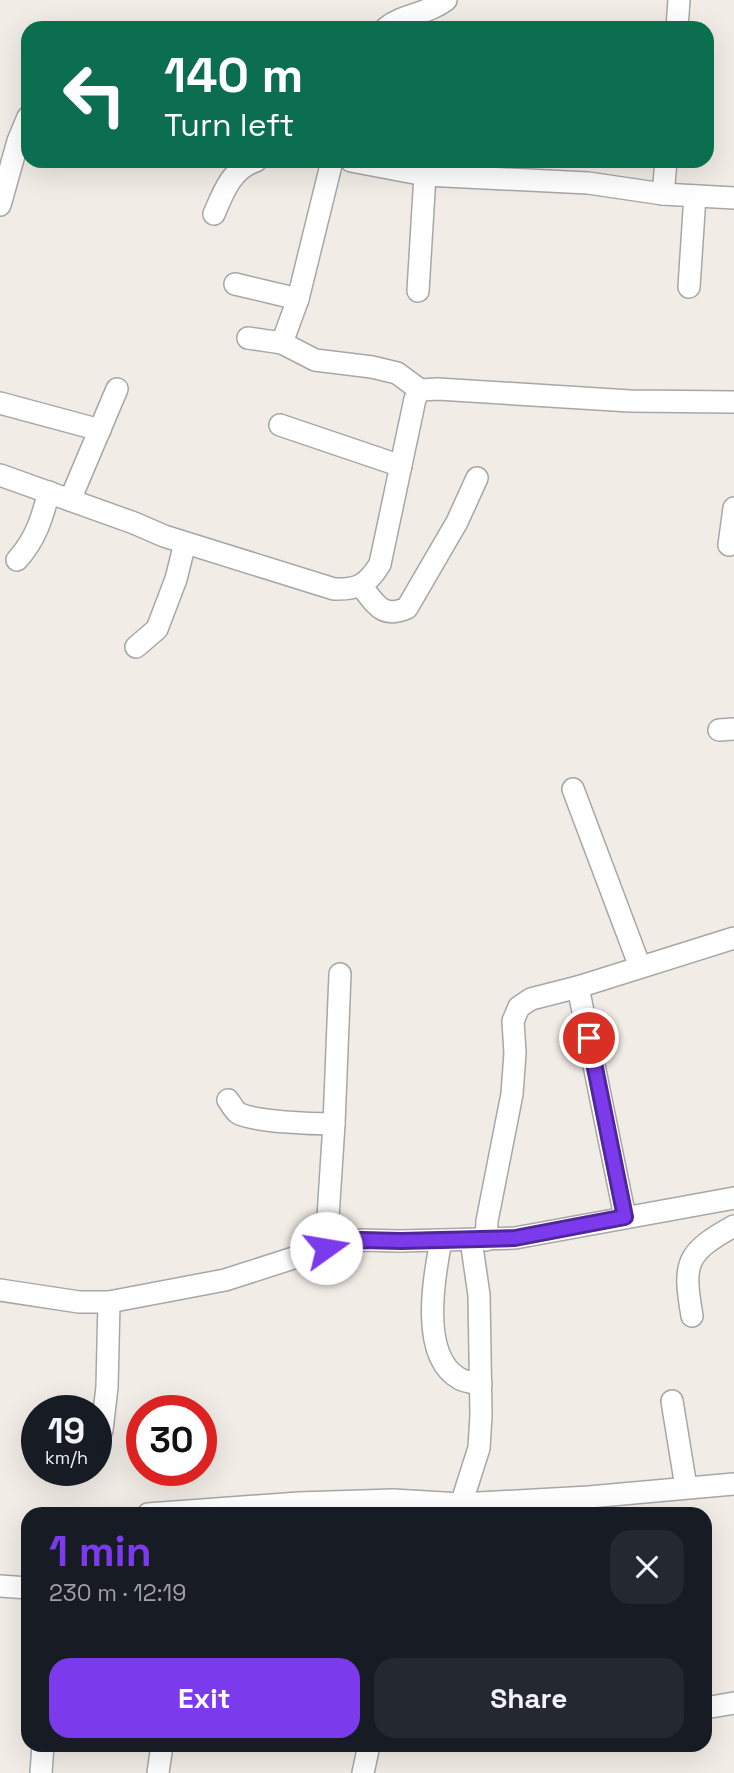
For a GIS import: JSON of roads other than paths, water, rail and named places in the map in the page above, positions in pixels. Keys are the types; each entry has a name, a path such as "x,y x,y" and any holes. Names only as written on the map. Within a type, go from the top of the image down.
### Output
{"street":[{"path":"397,21 446,0"},
{"path":"678,21 679,0"},
{"path":"0,205 21,134"},
{"path":"214,214 227,184 242,168"},
{"path":"282,343 298,299 330,168"},
{"path":"390,168 425,174 588,183 663,194 734,198"},
{"path":"663,194 665,168"},
{"path":"418,291 425,174"},
{"path":"689,287 695,196"},
{"path":"235,284 298,299"},
{"path":"248,338 282,343 315,360 397,373 420,390 438,388 630,401 734,402"},
{"path":"70,500 117,389"},
{"path":"0,475 185,543 334,589 349,590 362,587 380,564 415,399 420,390"},
{"path":"0,403 100,430"},
{"path":"280,425 401,466"},
{"path":"362,587 378,606 387,612 396,613 407,608 457,522 477,478"},
{"path":"17,560 27,549 40,526 49,492"},
{"path":"729,545 734,508"},
{"path":"136,647 157,629 176,579 185,543"},
{"path":"573,789 640,967"},
{"path":"460,1507 479,1448 481,1384 478,1240 487,1221 512,1094 515,1013 531,999 734,938"},
{"path":"326,1248 340,974"},
{"path":"578,987 625,1217"},
{"path":"228,1100 237,1112 251,1117 303,1124 334,1124"},
{"path":"0,1290 79,1302 109,1302 225,1280 326,1248 361,1240 515,1238 734,1198"},
{"path":"692,1315 686,1280 689,1262 697,1251 734,1226"},
{"path":"441,1241 433,1284 432,1313 440,1353 448,1369 460,1379 481,1384"},
{"path":"106,1395 109,1302"},
{"path":"672,1401 686,1488"},
{"path":"481,1507 734,1484"},
{"path":"252,1507 393,1500 444,1507"},
{"path":"0,1586 21,1588"},
{"path":"712,1708 734,1703"},
{"path":"41,1773 42,1752"},
{"path":"158,1773 161,1752"},
{"path":"363,1773 368,1752"}]}
